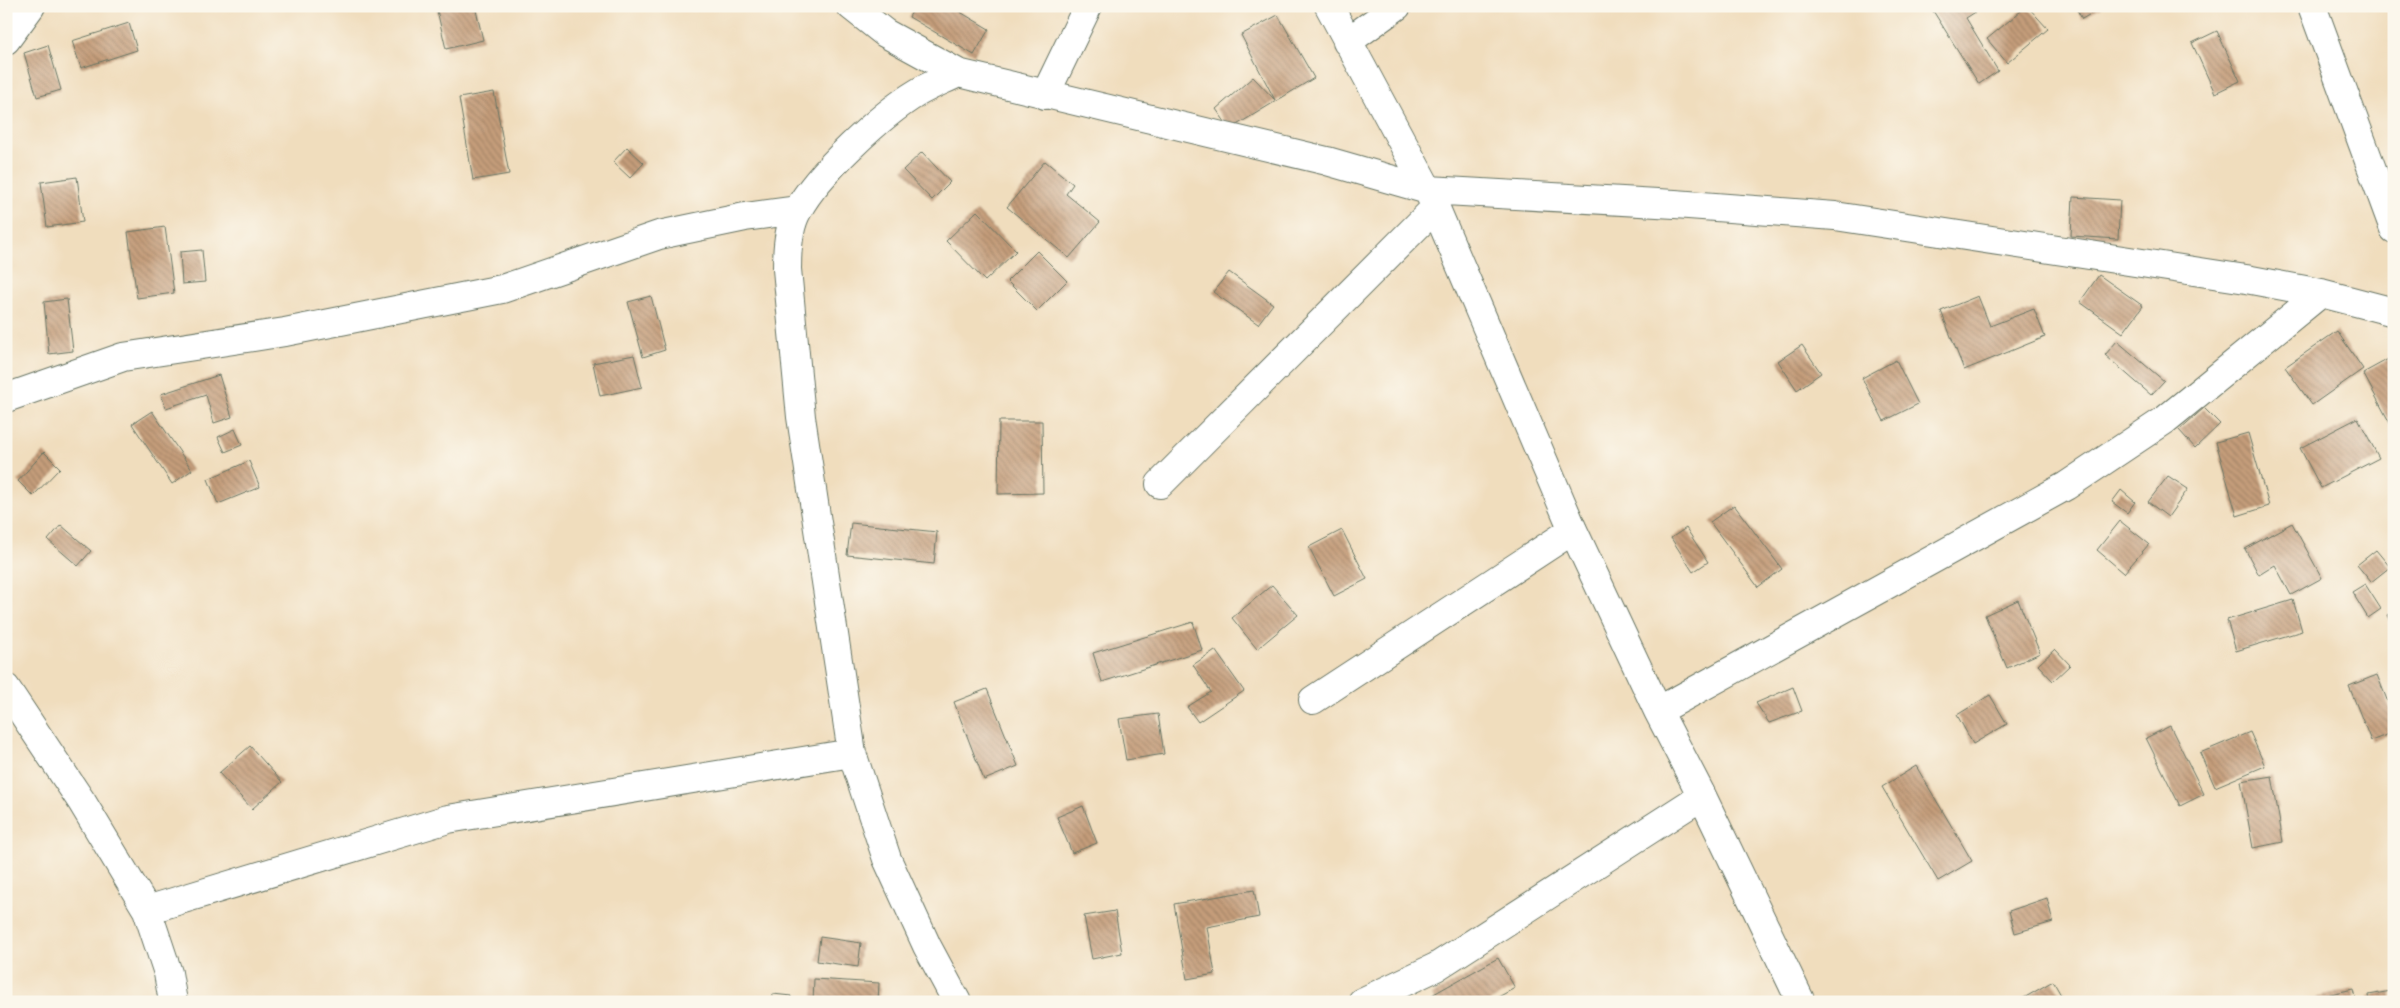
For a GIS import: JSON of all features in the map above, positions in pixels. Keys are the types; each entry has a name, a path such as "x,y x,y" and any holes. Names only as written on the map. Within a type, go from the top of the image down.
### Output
{"street":[{"path":"6,40 31,6"},
{"path":"851,6 885,33 958,73 1327,161 1432,199 1645,202 1835,216 2321,293 2394,312"},
{"path":"1045,95 1088,6"},
{"path":"1329,6 1432,199 1574,530 1658,711 1702,796 1802,1002"},
{"path":"1347,42 1397,6"},
{"path":"2312,6 2394,229"},
{"path":"957,1002 927,946 887,859 852,753 800,399 787,269 787,245 797,210 820,180 867,131 916,94 958,73"},
{"path":"1160,484 1432,199"},
{"path":"6,398 123,358 285,332 502,289 659,235 745,217 797,210"},
{"path":"1658,711 2066,486 2165,420 2321,293"},
{"path":"1313,700 1574,530"},
{"path":"6,688 82,802 147,910 168,973 173,1002"},
{"path":"147,910 448,819 852,753"},
{"path":"1362,1002 1436,967 1702,796"}],"building":[{"path":"436,6 475,6 483,40 446,49"},
{"path":"915,6 950,6 989,29 974,55 909,17"},
{"path":"1930,6 1985,6 1966,18 1998,71 1979,84"},
{"path":"2027,6 2048,29 2007,63 1987,39"},
{"path":"2075,6 2104,6 2082,19"},
{"path":"1278,15 1314,78 1230,129 1216,109 1253,77 1275,100 1241,35"},
{"path":"129,23 137,50 81,68 72,41"},
{"path":"2217,31 2240,81 2215,93 2192,43"},
{"path":"48,45 61,90 37,97 24,53"},
{"path":"494,92 509,174 473,180 459,98"},
{"path":"627,147 644,163 630,178 613,162"},
{"path":"922,152 950,182 932,200 903,170"},
{"path":"1045,161 1073,184 1066,194 1100,222 1069,258 1007,207"},
{"path":"77,177 83,222 47,227 41,182"},
{"path":"2073,197 2120,200 2118,239 2071,236"},
{"path":"977,211 1016,251 985,281 946,241"},
{"path":"165,227 174,293 137,298 128,232"},
{"path":"202,250 205,282 182,284 180,252"},
{"path":"1037,251 1067,281 1037,311 1007,281"},
{"path":"1229,272 1273,304 1258,324 1213,292"},
{"path":"2099,275 2143,306 2123,333 2080,302"},
{"path":"651,296 665,350 643,357 628,302"},
{"path":"1978,296 1990,326 2034,309 2045,337 1964,370 1941,311"},
{"path":"67,299 73,351 49,354 44,302"},
{"path":"2337,331 2363,369 2312,405 2285,367"},
{"path":"2117,341 2164,381 2151,395 2105,355"},
{"path":"1802,345 1821,373 1797,390 1778,361"},
{"path":"634,355 642,387 600,396 593,363"},
{"path":"2394,356 2394,426 2392,427 2363,373"},
{"path":"1896,360 1918,404 1884,421 1862,378"},
{"path":"219,375 232,417 214,423 206,395 166,408 161,394"},
{"path":"2204,408 2220,424 2195,448 2179,430"},
{"path":"152,411 192,470 172,484 132,424"},
{"path":"2358,418 2379,458 2321,488 2300,448"},
{"path":"999,421 1042,421 1043,493 998,494"},
{"path":"235,429 242,445 225,452 218,437"},
{"path":"2248,433 2269,506 2237,516 2216,442"},
{"path":"44,452 60,468 33,496 18,481"},
{"path":"249,461 260,487 218,504 208,479"},
{"path":"2168,476 2188,489 2168,517 2148,502"},
{"path":"2121,490 2135,502 2127,513 2112,502"},
{"path":"1734,505 1782,569 1758,587 1710,522"},
{"path":"2120,521 2149,544 2124,573 2097,550"},
{"path":"851,523 937,532 934,564 847,555"},
{"path":"2292,523 2322,578 2291,595 2275,565 2259,575 2245,549"},
{"path":"61,525 91,551 78,566 48,540"},
{"path":"1686,528 1708,562 1693,572 1671,538"},
{"path":"1342,530 1367,579 1334,596 1309,547"},
{"path":"2376,550 2390,567 2371,582 2357,565"},
{"path":"2365,584 2381,609 2368,618 2352,592"},
{"path":"1272,585 1298,615 1257,649 1232,618"},
{"path":"2018,600 2040,653 2007,668 1985,615"},
{"path":"2293,600 2302,631 2236,651 2227,620"},
{"path":"2394,612 2394,629 2387,615"},
{"path":"1193,622 1202,650 1102,682 1093,653"},
{"path":"2055,649 2070,665 2053,681 2038,665"},
{"path":"1215,650 1244,691 1198,722 1187,707 1211,692 1193,665"},
{"path":"2377,675 2394,717 2394,732 2371,741 2349,686"},
{"path":"1793,687 1802,711 1769,723 1756,703"},
{"path":"987,689 1018,766 984,780 954,702"},
{"path":"1990,695 2007,724 1973,744 1957,715"},
{"path":"1158,714 1164,754 1126,760 1119,719"},
{"path":"2170,726 2204,794 2180,806 2146,738"},
{"path":"2250,732 2265,766 2215,787 2200,753"},
{"path":"250,746 282,782 252,809 219,773"},
{"path":"1916,766 1972,861 1938,881 1882,787"},
{"path":"2272,776 2283,842 2253,848 2241,781"},
{"path":"1083,806 1097,843 1072,853 1057,817"},
{"path":"1254,890 1259,917 1207,927 1215,974 1187,979 1174,904"},
{"path":"2047,898 2053,922 2015,933 2009,911"},
{"path":"1115,911 1122,953 1092,959 1084,916"},
{"path":"820,937 861,943 858,967 817,961"},
{"path":"1498,958 1515,988 1489,1002 1435,1002 1432,995"},
{"path":"814,979 879,983 878,1002 813,1002"},
{"path":"2053,981 2065,1002 2017,1002"},
{"path":"2353,989 2356,1002 2300,1002 2300,1001"},
{"path":"2391,991 2393,1002 2370,1002 2369,995"},
{"path":"773,994 791,996 790,1002 772,1002"}]}
